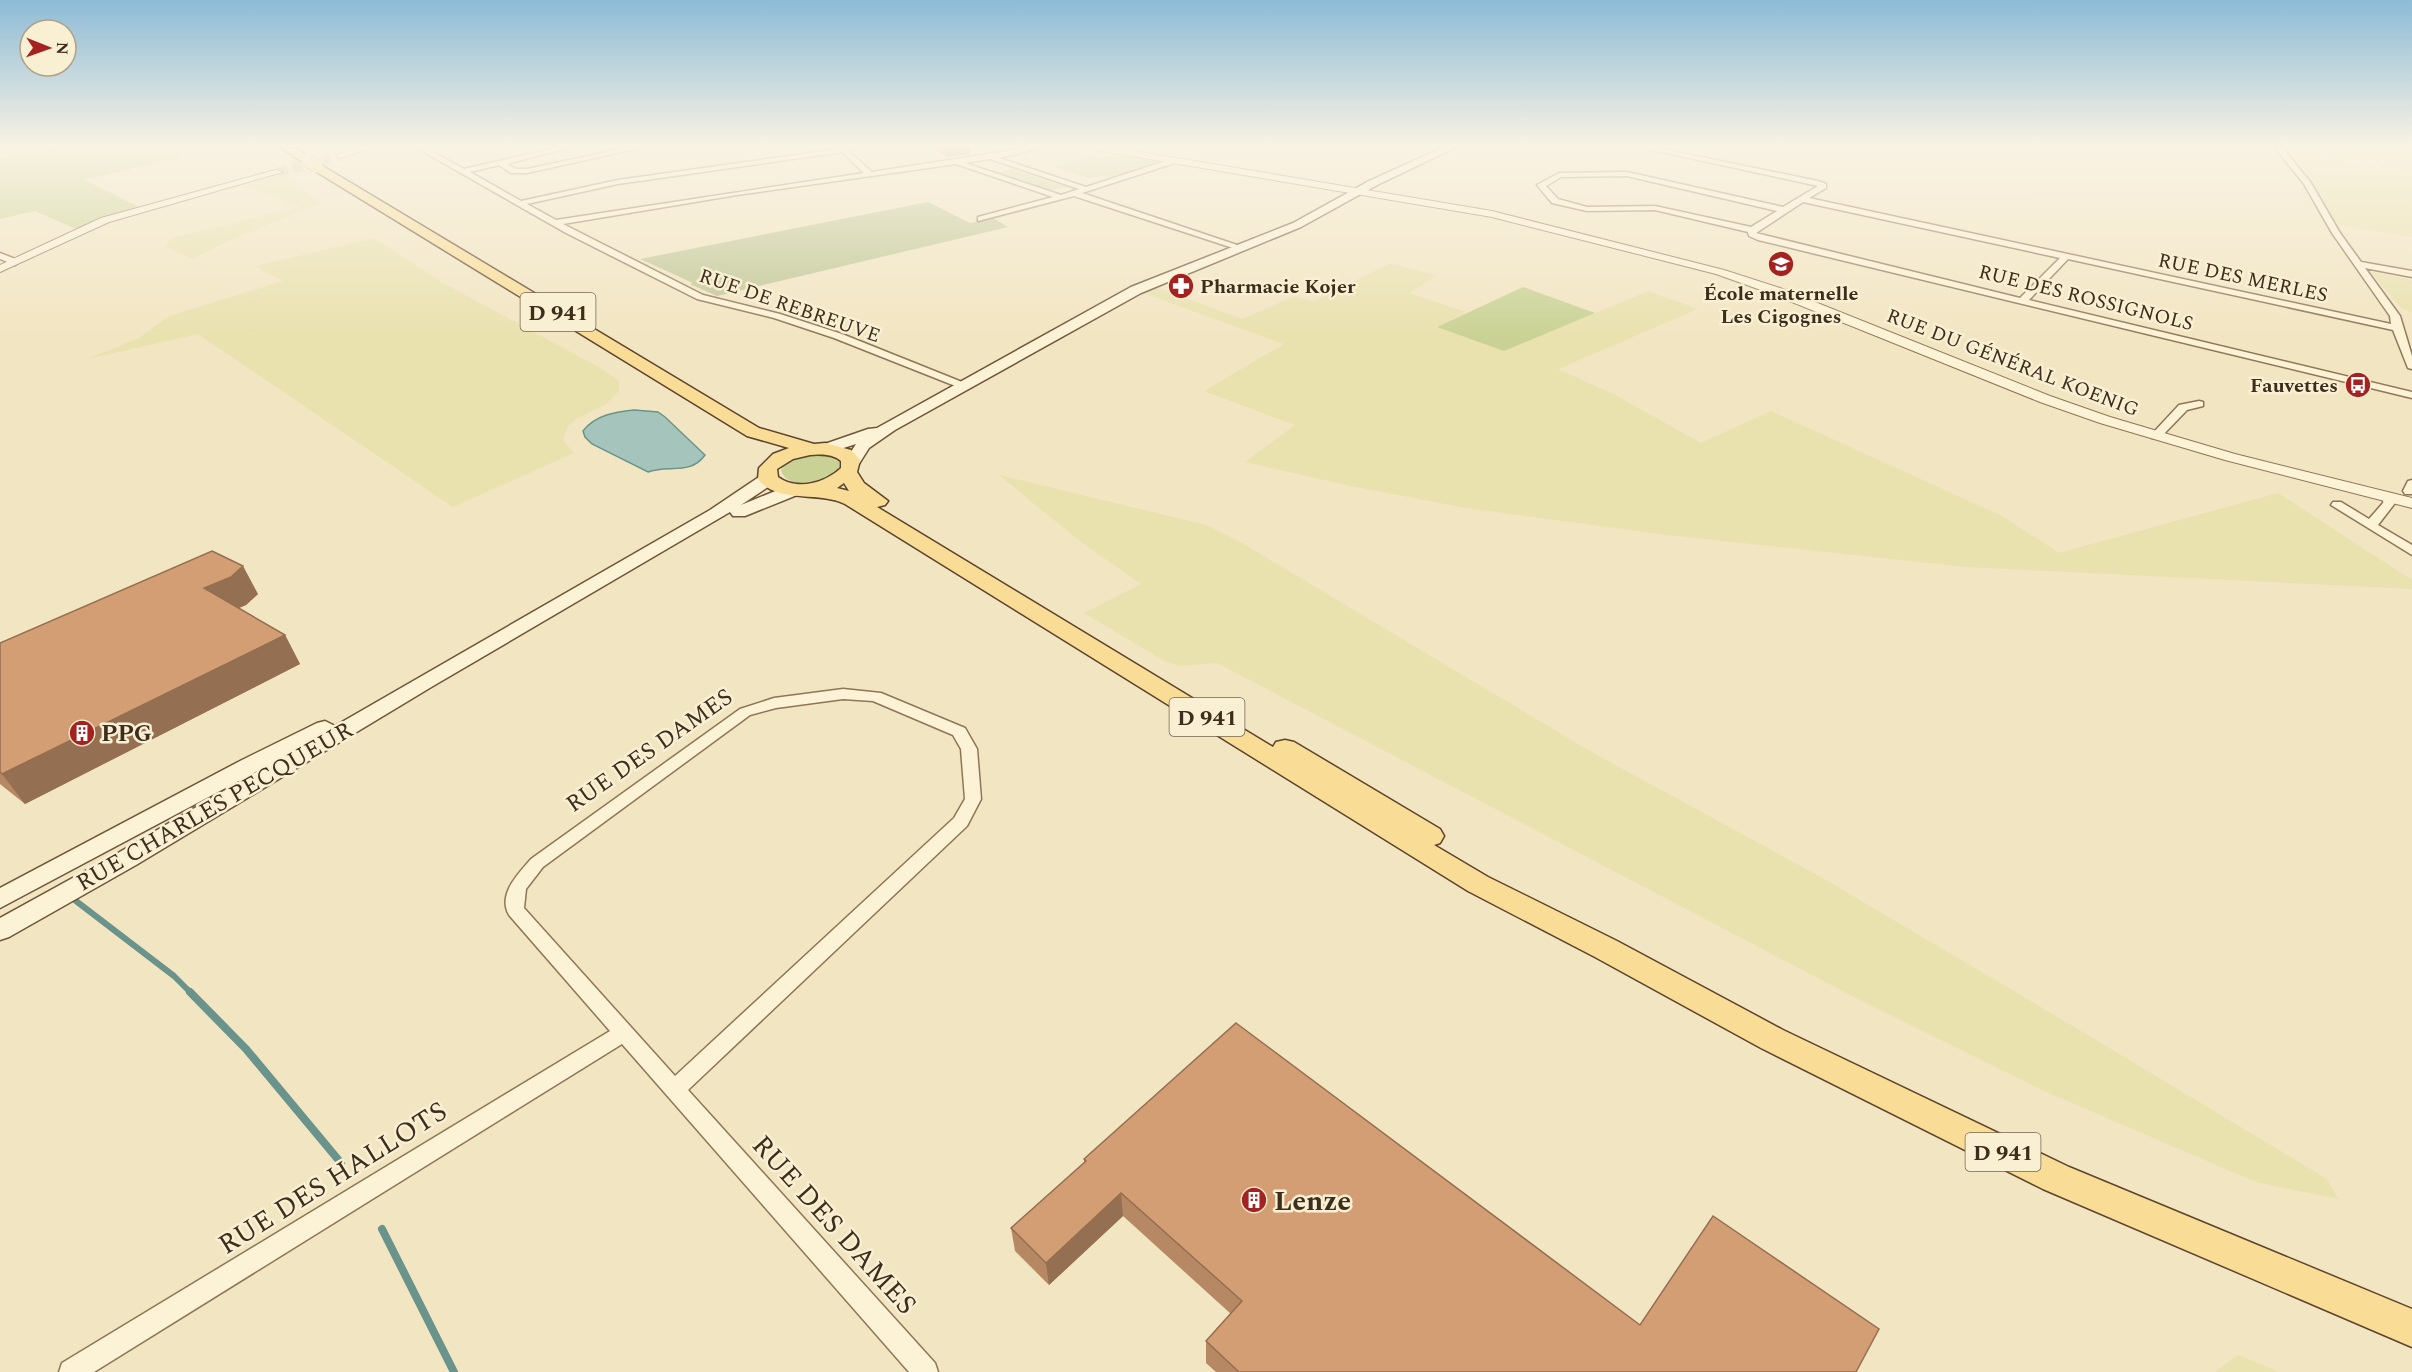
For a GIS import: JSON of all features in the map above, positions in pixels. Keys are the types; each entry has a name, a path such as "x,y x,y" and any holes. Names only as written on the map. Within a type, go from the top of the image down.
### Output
{"main road":[{"name":"D 941","path":"387,211 753,432 819,449"},
{"path":"889,428 819,449 789,454 769,471 778,486 802,489 832,483 850,468 862,445 1136,290 1297,225 1322,211"},
{"name":"D 941","path":"753,432 767,449 769,471"},
{"path":"819,449 844,454 850,468"},
{"name":"D 941","path":"850,468 856,487 922,530 1155,668 1443,844 1606,949"},
{"name":"RUE CHARLES PECQUEUR","path":"0,930 239,794 426,681 716,514 769,471"},
{"name":"D 941","path":"802,489 840,494 852,500 1478,884 1606,949 1772,1039 2056,1178 2412,1328"},
{"name":"RUE CHARLES PECQUEUR","path":"662,546 802,489"},
{"name":"RUE CHARLES PECQUEUR","path":"0,898 248,766 426,681"}],"street":[{"path":"0,268 70,234 105,220 137,211"},
{"name":"RUE DE REBREUVE","path":"535,211 700,297 777,316 838,336 963,386"},
{"path":"555,223 632,211"},
{"path":"981,219 1010,211"},
{"path":"1128,211 1239,247"},
{"name":"RUE DU GÉNÉRAL KOENIG","path":"1472,211 1720,272 1776,291 2046,399 2156,436 2240,460 2388,497 2411,493"},
{"name":"RUE DES ROSSIGNOLS","path":"1667,211 2412,395"},
{"path":"1752,232 1783,211"},
{"name":"RUE DES MERLES","path":"1857,211 2396,328"},
{"path":"2323,211 2395,316 2396,328 2412,366"},
{"path":"0,256 15,262"},
{"path":"2023,300 2065,257"},
{"path":"2359,264 2412,274"},
{"path":"2156,436 2184,407 2199,404"},
{"path":"2371,525 2389,503 2388,497"},
{"path":"2337,505 2412,551"},
{"name":"RUE DES DAMES","path":"675,1089 961,822 973,799 969,749 959,732 876,696 843,694 774,704 745,712 537,863 517,888 515,910 926,1372"},
{"name":"RUE DES HALLOTS","path":"71,1372 624,1033"}],"shaded area":[{"path":"284,211 301,211 215,247 193,259 164,246 172,238"},
{"path":"2323,211 2412,211 2412,237 2330,223"},
{"path":"375,238 443,283 602,369 619,381 619,391 606,404 576,419 568,426 563,440 574,453 453,507 198,334 87,359 139,338 169,316 283,281 255,266"},
{"path":"1391,263 1437,276 1409,293 1466,312 1438,327 1504,351 1648,291 1698,309 1558,369 1615,395 1701,443 1771,411 2004,517 2059,553 2278,493 2412,580 2412,589 1967,567 1667,535 1466,508 1351,486 1245,462 1295,425 1204,391 1284,344 1143,293 1156,287 1242,319 1295,296 1313,302"},
{"path":"2371,272 2412,280 2412,312 2402,309"},
{"path":"999,475 1206,525 1242,543 1586,749 1819,876 2071,1025 2327,1179 2338,1199 2256,1182 2042,1090 1856,998 1217,663 1180,666 1166,662 1084,613 1141,584 1081,542"},
{"path":"2238,1355 2279,1372 2215,1372"}],"green space":[{"path":"0,211 35,211 0,219"},
{"path":"35,211 127,211 76,229"},
{"path":"882,211 946,211 970,223 993,218 1008,227 717,296 640,259"},
{"path":"1523,287 1595,313 1504,351 1437,327"},
{"path":"811,455 831,457 839,462 839,469 826,478 808,483 792,481 785,477 781,471 786,464"}],"water":[{"path":"634,410 658,412 705,455 693,465 648,472 592,444 585,437 583,431 593,421 613,413"}],"building":[{"name":"PPG","path":"212,551 243,566 231,577 204,588 285,635 2,774 0,772 0,643"},
{"name":"Lenze","path":"1236,1023 1640,1325 1713,1216 1879,1329 1856,1372 1239,1372 1206,1341 1242,1301 1121,1193 1046,1263 1011,1228 1086,1161 1084,1159"}],"waterway":[{"path":"76,901 174,976 190,992"},
{"path":"190,992 246,1049 341,1163"},
{"path":"382,1229 454,1372"}],"place":[{"name":"École maternelle Les Cigognes","path":"1781,264"},
{"name":"Pharmacie Kojer","path":"1181,286"},
{"name":"Fauvettes","path":"2358,385"},
{"name":"PPG","path":"82,733"},
{"name":"Lenze","path":"1254,1200"}]}
